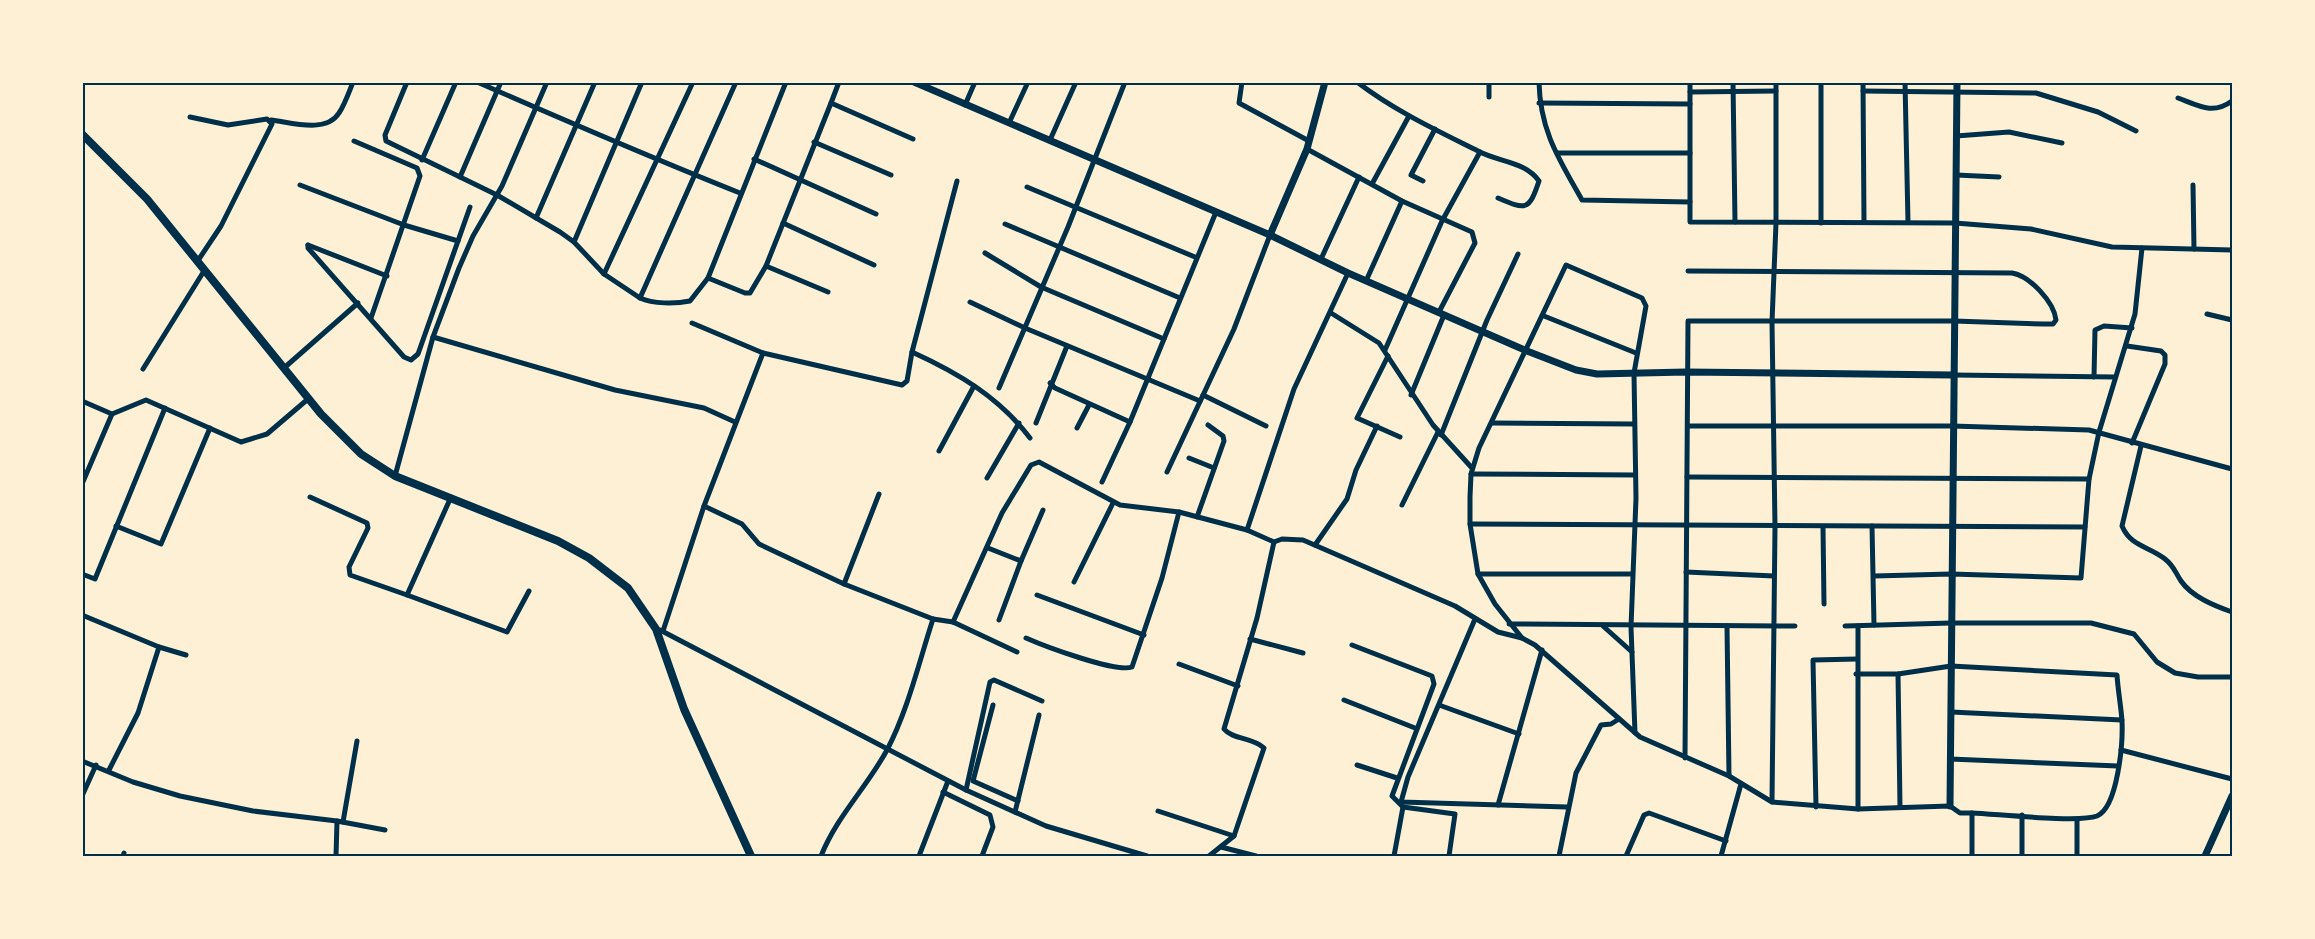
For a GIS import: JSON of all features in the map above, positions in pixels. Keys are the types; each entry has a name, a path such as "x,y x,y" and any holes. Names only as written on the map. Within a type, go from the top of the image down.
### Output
{"main road":[{"path":"83,135 147,199 308,399 361,454 395,476 451,496 558,541 589,558 628,588 660,630 684,709 751,856"}],"street":[{"path":"190,117 228,125 270,120 314,125 327,122 339,114 353,82"},
{"path":"407,82 385,138 422,160 497,195 536,218 574,242 604,274 646,301 690,301 708,278 786,82"},
{"path":"422,160 456,82"},
{"path":"477,82 537,106 615,143 740,193"},
{"path":"460,177 501,82"},
{"path":"395,476 433,338 473,236 497,195 547,82"},
{"path":"536,218 595,82"},
{"path":"574,242 642,82"},
{"path":"604,274 659,160 693,82"},
{"path":"640,298 736,82"},
{"path":"708,278 750,293 766,266 839,82"},
{"path":"914,82 928,85 965,105 1270,235 1406,299 1576,370 1597,374 1686,372 2115,377"},
{"path":"965,105 975,82"},
{"path":"1009,123 1028,82"},
{"path":"1050,140 1076,82"},
{"path":"999,388 1076,206 1125,82"},
{"path":"1242,82 1239,103 1309,141"},
{"path":"1167,472 1234,329 1270,235 1307,149 1324,82"},
{"path":"1357,82 1387,105 1480,152 1521,166 1539,181 1532,203 1526,206 1521,207 1498,198"},
{"path":"1489,82 1489,98"},
{"path":"1539,82 1539,103 1550,143 1582,200 1690,202"},
{"path":"1690,82 1690,222 1955,223 2031,229 2112,247 2232,250"},
{"path":"1733,82 1735,222"},
{"path":"1772,802 1775,526 1772,272 1776,223 1776,82"},
{"path":"1821,82 1821,224"},
{"path":"1863,82 1864,222"},
{"path":"1905,82 1908,222"},
{"path":"1950,806 1957,82"},
{"path":"2010,82 2010,91"},
{"path":"1690,92 1776,91"},
{"path":"1863,91 2036,93 2098,112 2136,131"},
{"path":"2178,98 2209,110 2223,108 2232,101"},
{"path":"831,103 913,139"},
{"path":"1539,103 1690,104"},
{"path":"1372,184 1409,116"},
{"path":"197,262 221,226 272,123 270,120"},
{"path":"1423,181 1411,176 1435,129"},
{"path":"1956,136 2009,132 2062,143"},
{"path":"354,141 418,170 420,178 371,318"},
{"path":"814,142 891,175"},
{"path":"1307,149 1402,201 1472,232 1475,237 1475,243 1442,314 1411,394"},
{"path":"1385,350 1442,220 1480,152"},
{"path":"1557,153 1690,153"},
{"path":"754,159 876,214"},
{"path":"1956,176 1999,177"},
{"path":"1321,259 1359,177"},
{"path":"692,323 763,354 902,386 907,381 912,352 957,181"},
{"path":"300,185 404,225 458,241"},
{"path":"2193,185 2194,249"},
{"path":"1027,187 1195,257"},
{"path":"1366,281 1402,201"},
{"path":"387,276 309,244 308,248 404,357 410,360 416,357 470,207"},
{"path":"1102,482 1130,422 1195,257 1216,212"},
{"path":"783,223 874,265"},
{"path":"1005,224 1180,298"},
{"path":"1874,576 1951,574 2081,578 2089,479 2099,432 2132,328 2142,248"},
{"path":"985,253 1041,287 1164,339"},
{"path":"1402,505 1439,433 1518,254"},
{"path":"1635,733 1631,627 1635,475 1634,373 1646,306 1642,298 1566,265 1471,471 1470,524 1478,574 1509,624 1522,638 1542,650 1635,733 1654,746 1730,776 1772,802 1858,809 1950,806 1960,813 2076,819 2099,815 2111,801 2121,750 2122,720 2117,675 1951,666 1898,674 1856,674"},
{"path":"766,266 828,292"},
{"path":"143,369 204,271"},
{"path":"1684,758 1688,321 1954,321 2053,324 2055,315 2050,303 2020,275 2012,273 1689,271"},
{"path":"1247,530 1294,389 1348,273"},
{"path":"970,302 1025,328 1200,401"},
{"path":"284,368 358,303"},
{"path":"1331,313 1379,343 1439,433 1471,471 1635,475"},
{"path":"2207,314 2232,320"},
{"path":"1544,316 1636,353"},
{"path":"2094,376 2095,330 2104,326 2132,328"},
{"path":"433,338 615,390 704,408 735,422"},
{"path":"1036,423 1050,383 1067,346"},
{"path":"2127,346 2161,351 2165,355 2165,364 2132,443"},
{"path":"912,352 954,372 994,399 1030,438"},
{"path":"763,354 735,422 660,630 966,790 1046,826 1147,856"},
{"path":"1388,356 1357,418 1400,437"},
{"path":"1050,383 1055,388 1089,405 1130,422"},
{"path":"939,451 974,386"},
{"path":"1203,395 1266,426"},
{"path":"82,484 112,414 146,400 241,442 273,430 308,399"},
{"path":"82,401 112,414"},
{"path":"1077,428 1089,405"},
{"path":"82,574 95,579 165,408"},
{"path":"987,478 1018,423"},
{"path":"1492,423 1633,424"},
{"path":"1197,517 1224,438 1208,425"},
{"path":"1315,545 1347,499 1356,470 1377,426"},
{"path":"1688,426 1952,426 2099,432 2141,446 2232,469"},
{"path":"116,526 161,544 210,428"},
{"path":"2141,446 2122,526 2126,535 2133,543 2162,556 2175,566 2181,581 2208,603 2232,612"},
{"path":"1189,458 1214,468"},
{"path":"953,622 1002,513 1031,465 1039,462 1113,503 1179,512 1247,530 1274,542 1282,539 1303,540 1455,606 1498,632 1522,638"},
{"path":"1687,477 2089,479"},
{"path":"844,584 879,494"},
{"path":"407,595 451,496"},
{"path":"310,497 367,524 368,528 349,567 350,575 507,632 529,591"},
{"path":"1074,582 1113,503"},
{"path":"705,506 742,524 759,544 844,584 933,618 953,622 1017,652"},
{"path":"999,620 1043,510"},
{"path":"1026,638 1044,646 1112,666 1126,669 1132,667 1144,635 1179,512"},
{"path":"1470,524 1687,527 2085,527"},
{"path":"1872,526 1874,626"},
{"path":"1823,527 1824,603"},
{"path":"1209,856 1234,836 1264,748 1259,742 1230,734 1224,729 1238,686 1274,542"},
{"path":"988,548 1021,561"},
{"path":"1686,572 1774,576"},
{"path":"1478,574 1631,574"},
{"path":"1037,595 1144,635"},
{"path":"82,615 159,647 186,655"},
{"path":"821,856 837,822 886,750 914,680 933,618"},
{"path":"1475,619 1408,777 1401,802 1568,807"},
{"path":"1845,626 2091,623 2134,634 2157,662 2175,673 2198,677 2232,677"},
{"path":"1509,624 1631,627 1795,626"},
{"path":"1603,626 1632,652"},
{"path":"1727,626 1730,776"},
{"path":"1858,626 1856,674 1858,809"},
{"path":"1250,639 1303,653"},
{"path":"1352,645 1432,676 1434,684 1415,728 1392,796 1403,807 1455,813 1449,856"},
{"path":"109,770 141,706 159,647"},
{"path":"1498,805 1542,650"},
{"path":"1816,807 1813,660 1857,659"},
{"path":"1179,664 1238,686"},
{"path":"1898,674 1900,806"},
{"path":"966,790 990,682 994,680 1042,701"},
{"path":"1344,700 1415,728"},
{"path":"993,705 973,780 1018,801"},
{"path":"1439,705 1520,734"},
{"path":"1951,712 2122,720"},
{"path":"1015,812 1039,715"},
{"path":"1558,856 1576,773 1600,724 1611,724 1619,719"},
{"path":"336,856 340,822 357,741"},
{"path":"2121,750 2232,779"},
{"path":"1950,759 2118,766"},
{"path":"82,761 109,770 133,782 180,796 253,812 340,822 385,830"},
{"path":"82,796 96,765"},
{"path":"1357,765 1397,778"},
{"path":"919,856 948,781"},
{"path":"1721,856 1741,784"},
{"path":"943,792 990,815 993,827 982,856"},
{"path":"2205,856 2232,796"},
{"path":"1394,856 1403,807"},
{"path":"1158,811 1234,836"},
{"path":"1626,856 1644,815 1649,813 1726,841"},
{"path":"1972,813 1972,856"},
{"path":"2022,815 2022,856"},
{"path":"2076,819 2077,856"},
{"path":"1221,847 1256,856"}]}
